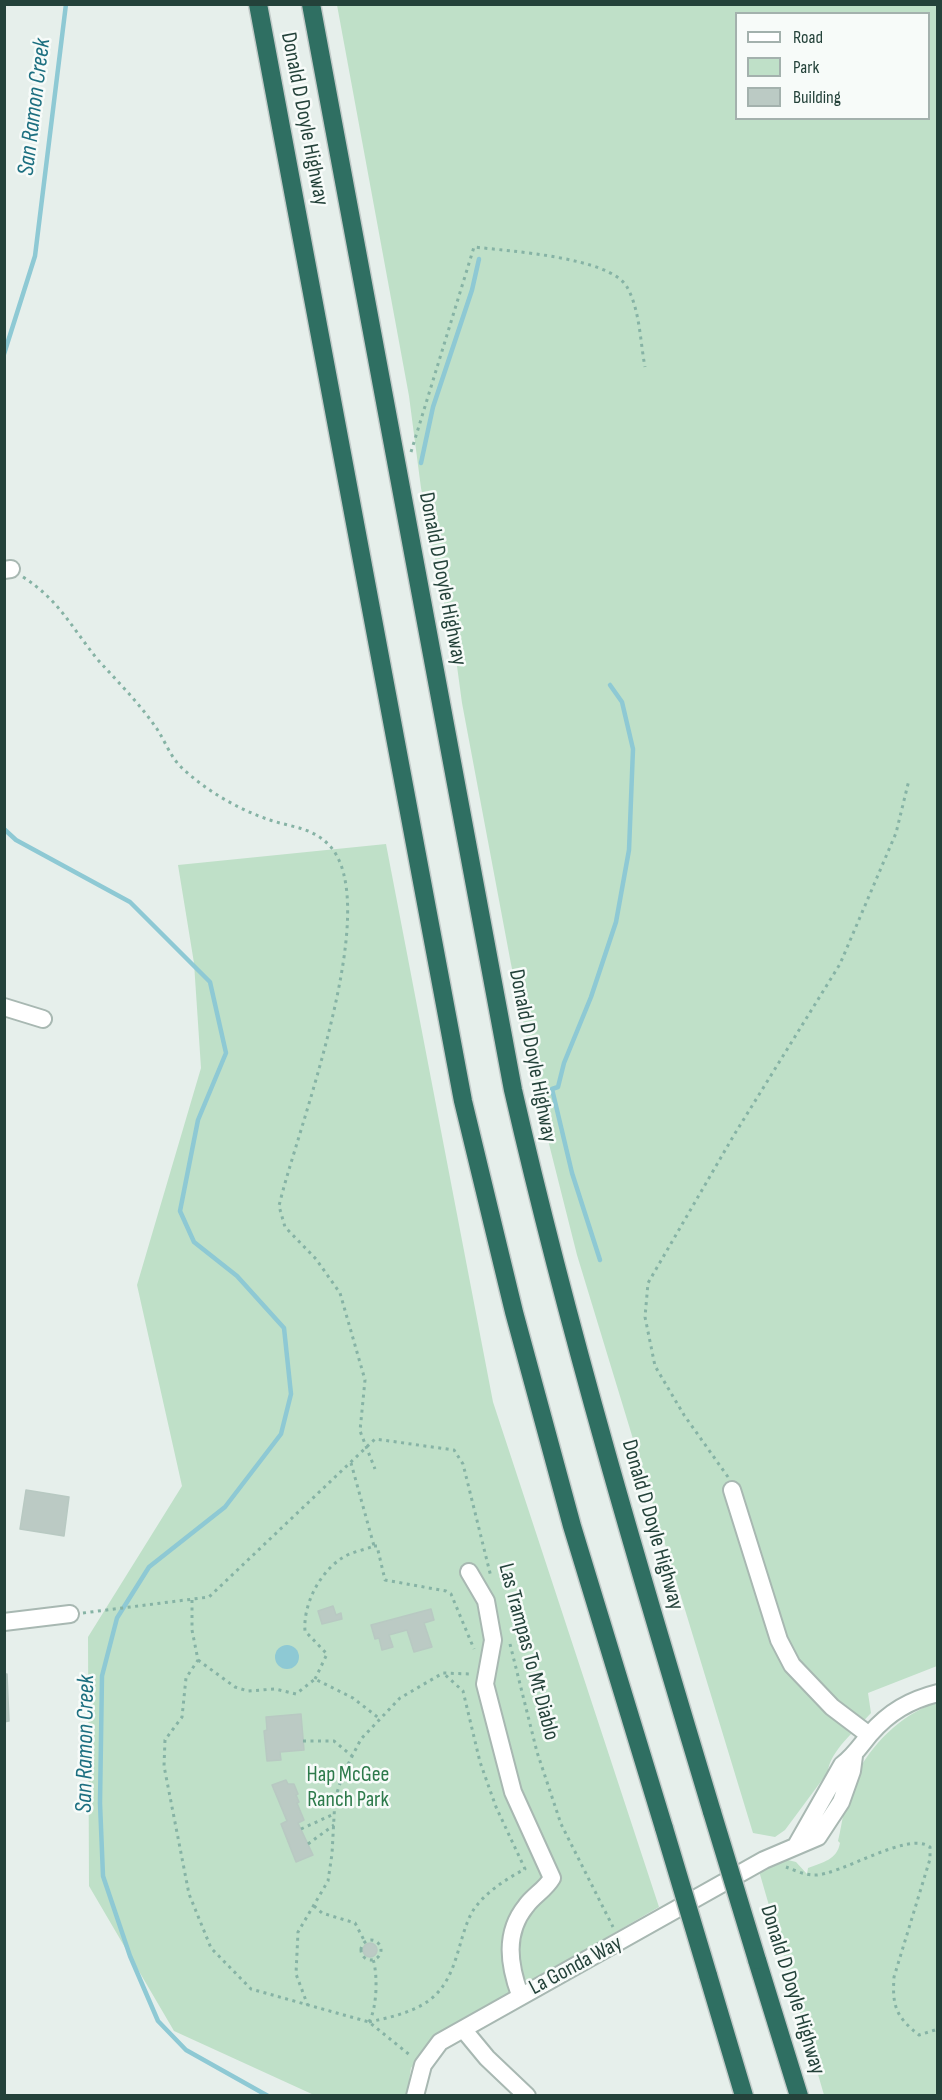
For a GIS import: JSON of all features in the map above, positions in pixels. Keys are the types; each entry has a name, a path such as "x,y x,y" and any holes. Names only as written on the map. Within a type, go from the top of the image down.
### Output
{"highway":[{"name":"Donald D Doyle Highway","path":"258,4 466,1113 508,1291 572,1526 744,2096"},
{"name":"Donald D Doyle Highway","path":"310,4 508,1067 536,1191 622,1512 799,2096"}],"street":[{"path":"4,1006 43,1019"},
{"path":"732,1490 779,1640 792,1665 832,1707 869,1735 900,1706 938,1693"},
{"path":"469,1572 486,1601 492,1640 485,1684 513,1792 552,1878 547,1887 525,1907 513,1930 511,1971 520,1995"},
{"path":"4,1622 70,1614"},
{"name":"La Gonda Way","path":"416,2096 423,2065 440,2042 520,1995 622,1942 764,1860 818,1837 837,1809 852,1771 854,1756 869,1735"},
{"path":"463,2029 487,2058 527,2096"}],"path":[{"path":"399,481 420,430 474,247 577,261 612,273 626,284 634,304 645,367"},
{"path":"8,570 48,594 96,657 157,728 180,766 236,806 272,821 300,826 328,844 340,866 348,889 343,972 279,1206 285,1227 316,1259 340,1293 365,1380 360,1431 375,1469"},
{"path":"732,1490 724,1471 684,1415 655,1366 645,1317 648,1283 734,1136 840,964 896,834 909,780"},
{"name":"Las Trampas To Mt Diablo","path":"365,1447 375,1439 454,1450 463,1464 492,1580"},
{"path":"70,1614 209,1597 236,1574 365,1447"},
{"path":"350,1463 386,1580 446,1591 451,1594 478,1657"},
{"path":"192,1600 192,1630 198,1660 235,1687 248,1690 275,1689 296,1694 315,1679 327,1654 305,1631 306,1606 312,1594 341,1559 374,1546"},
{"name":"Las Trampas To Mt Diablo","path":"509,1642 537,1752 561,1824 601,1907 622,1942"},
{"path":"198,1660 186,1678 182,1717 165,1740 164,1766 189,1894 212,1948 251,1989 369,2022 423,2065"},
{"path":"308,2006 296,1974 298,1932 328,1881 334,1799 352,1756 361,1739 400,1698 442,1672 474,1674 476,1666"},
{"path":"369,2022 424,2004 438,1992 458,1957 473,1911 493,1890 525,1869 496,1807 480,1762 463,1691 442,1672"},
{"path":"315,1679 361,1703 380,1719"},
{"path":"303,1742 334,1741 352,1756"},
{"path":"301,1829 334,1814"},
{"path":"308,1844 333,1825"},
{"path":"764,1860 814,1876 897,1847 921,1842 930,1847 931,1855 894,1977 893,1993 900,2019 906,2025 919,2035 938,2029"},
{"path":"313,1906 322,1913 355,1923 365,1942"},
{"path":"372,1940 379,1945 380,1954 373,1959 366,1958 362,1954 365,1942 372,1940"},
{"path":"369,2022 374,2014 376,1968 373,1959"}],"green space":[{"path":"337,5 937,5 937,1666 868,1693 871,1713 838,1749 828,1772 785,1830 775,1837 753,1833 577,1255 548,1140 511,964 462,703 454,644 421,488 409,396"},
{"name":"Hap McGee Ranch Park","path":"386,844 493,1402 659,1907 445,2031 411,2068 407,2095 314,2095 174,2031 89,1886 88,1637 182,1486 137,1285 201,1068 194,963 178,865"},
{"path":"937,1702 937,2095 824,2095 759,1871 784,1859 796,1862 807,1874 808,1868 833,1857 840,1843 838,1841 848,1792 861,1765 888,1732 911,1715"}],"water":[{"path":"287,1645 295,1649 299,1657 295,1665 287,1669 279,1665 275,1657 279,1649"}],"building":[{"path":"26,1490 69,1497 64,1536 20,1529"},
{"path":"333,1606 336,1615 341,1613 342,1619 322,1624 318,1611"},
{"path":"431,1609 434,1620 424,1623 432,1647 414,1652 407,1630 389,1635 393,1647 382,1650 379,1638 375,1639 371,1625"},
{"path":"4,1674 7,1674 9,1721 4,1722"},
{"path":"301,1714 304,1750 280,1752 281,1760 267,1761 264,1731 267,1730 266,1717"},
{"path":"286,1780 288,1784 294,1784 298,1794 296,1795 299,1802 297,1803 304,1820 298,1823 313,1855 296,1862 281,1824 287,1821 272,1785"},
{"path":"370,1943 375,1945 377,1950 375,1955 370,1957 365,1955 363,1950 365,1945"}],"waterway":[{"name":"San Ramon Creek","path":"4,354 35,256 66,4"},
{"path":"421,463 433,407 472,290 479,259"},
{"path":"600,1260 572,1173 552,1089 558,1087 564,1063 591,997 616,922 629,850 633,749 622,702 610,685"},
{"name":"San Ramon Creek","path":"4,829 16,840 130,902 210,982 226,1053 198,1120 180,1211 194,1242 237,1276 284,1328 291,1394 281,1434 225,1507 149,1567 117,1618 102,1676 100,1803 103,1876 130,1956 158,2021 186,2050 268,2096"}]}
